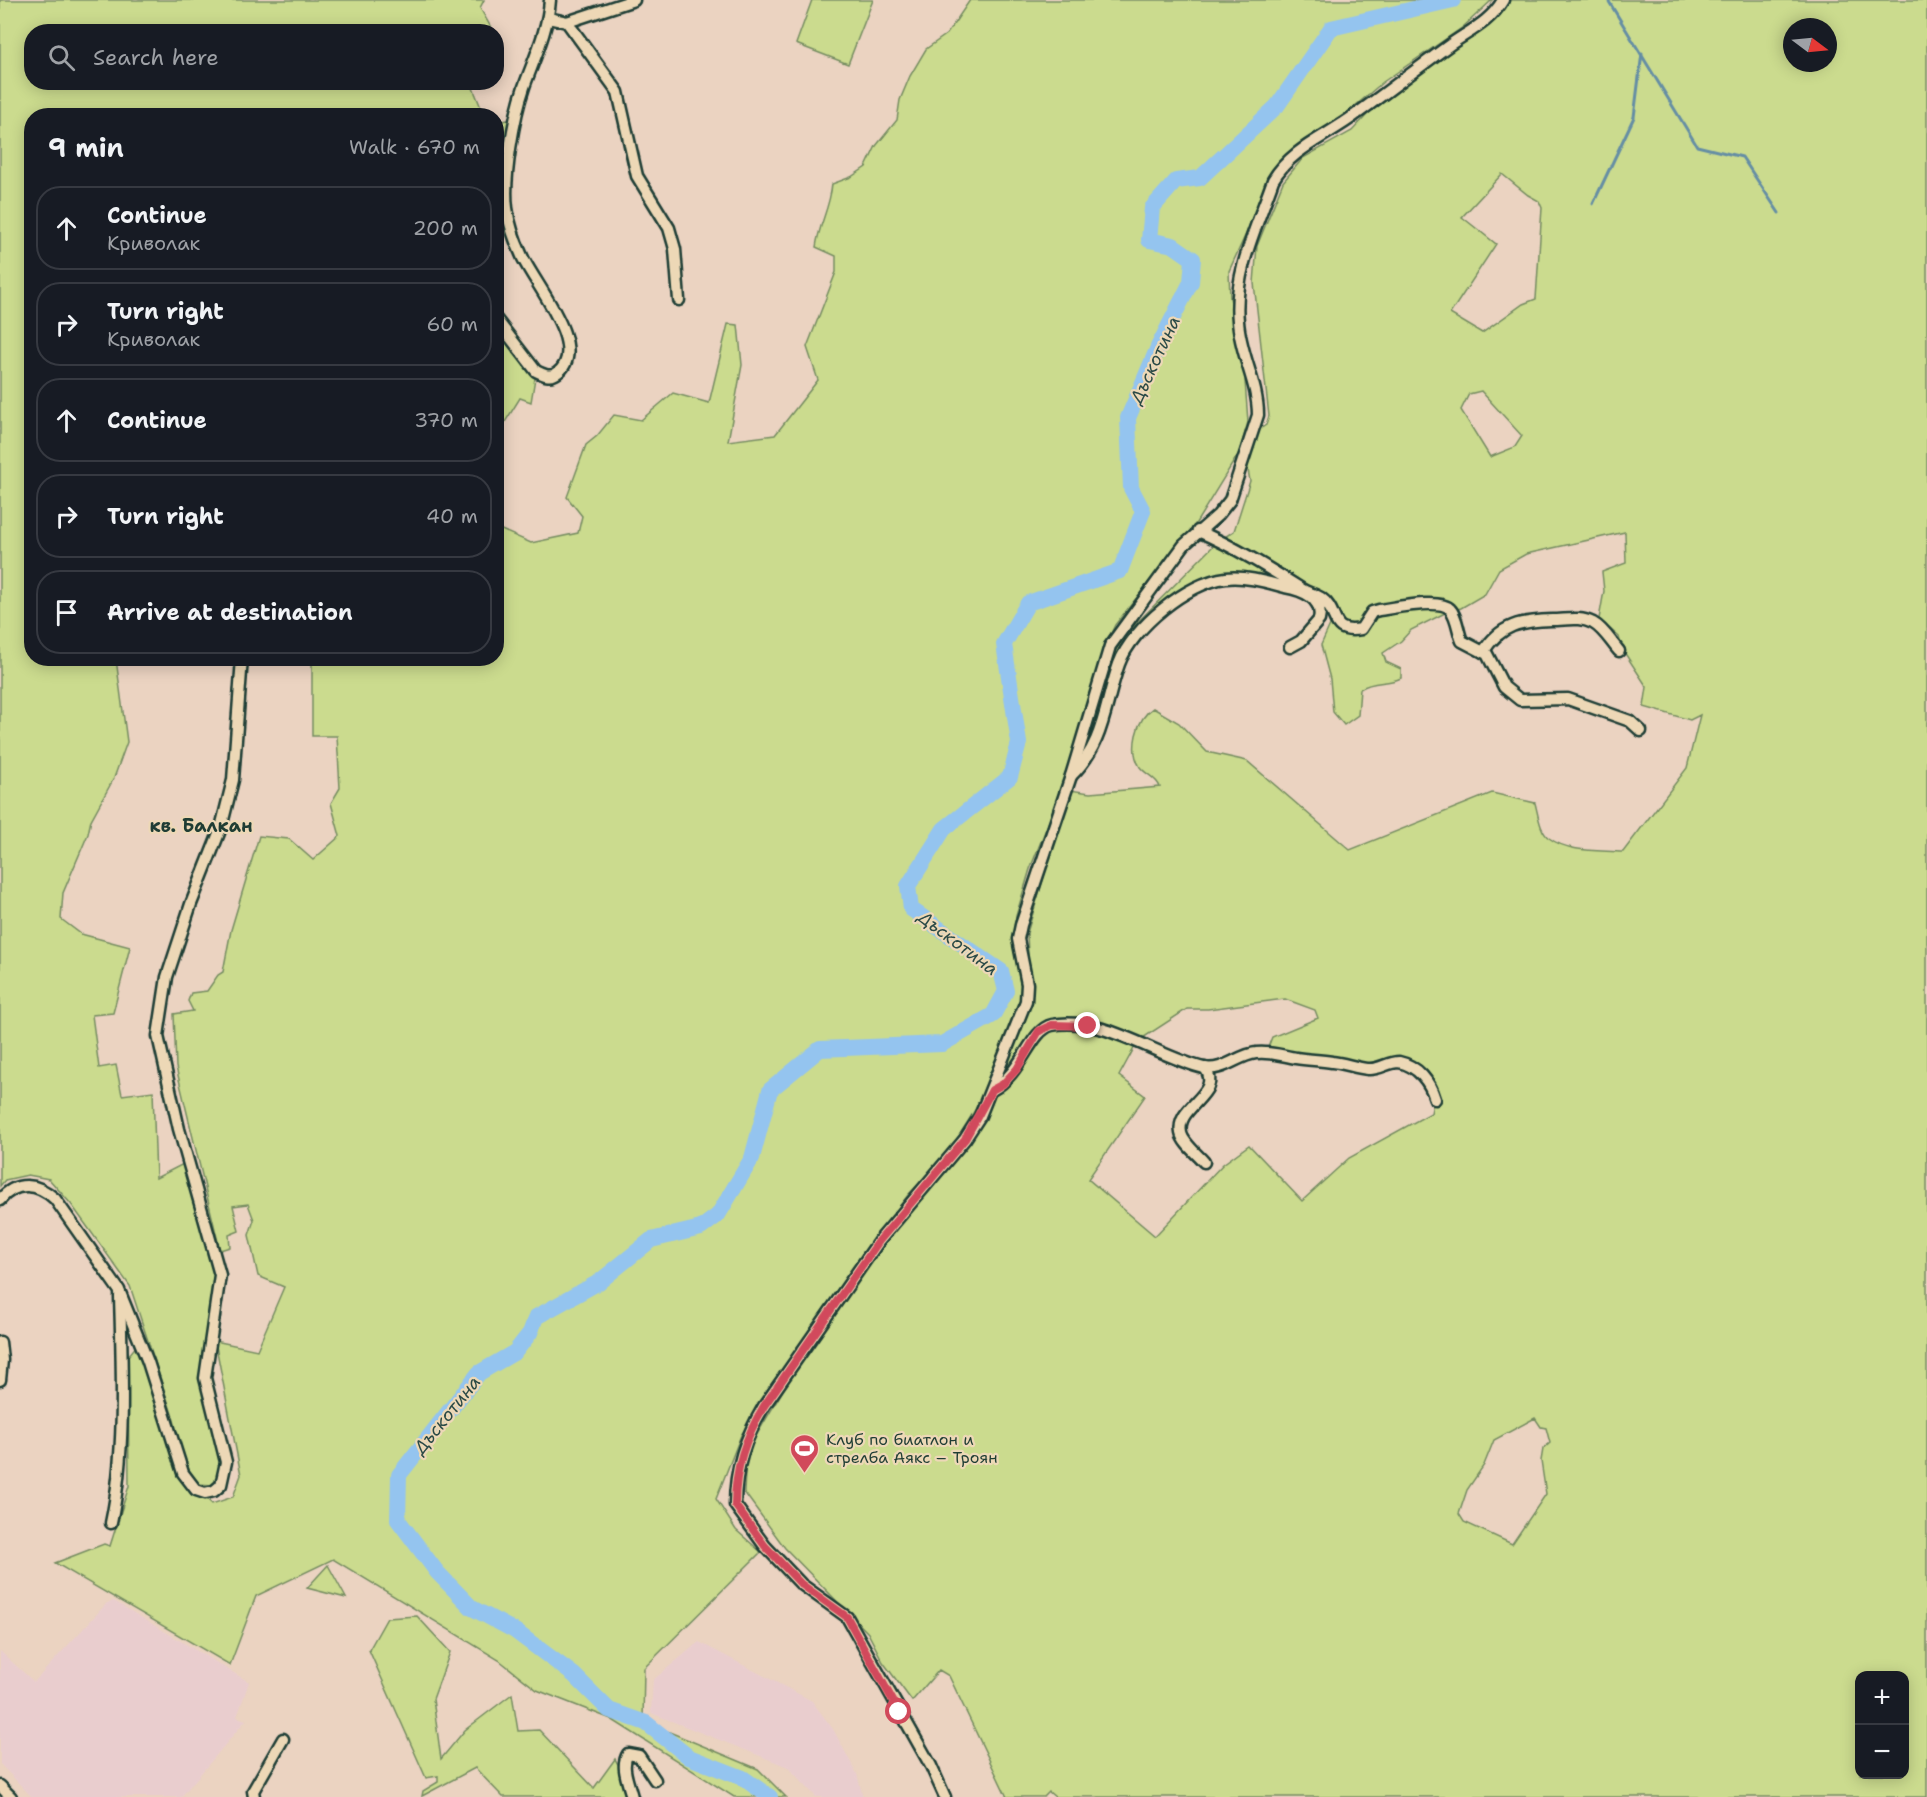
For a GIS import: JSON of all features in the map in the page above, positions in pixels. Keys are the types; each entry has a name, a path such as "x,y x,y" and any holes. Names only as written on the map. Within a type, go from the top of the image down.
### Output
{"street":[{"path":"504,329 536,371 545,376 553,375 565,365 568,353 564,330 522,257 513,234 507,197 510,157 523,91 548,18 550,0"},
{"path":"548,18 567,22 634,0"},
{"path":"945,1797 931,1766 847,1617 801,1584 765,1546 735,1505 739,1460 752,1426 879,1241 965,1139 992,1090 1026,1001 1027,984 1019,947 1021,925 1071,776 1110,646 1184,545 1218,515 1230,500 1257,415 1258,402 1242,352 1237,320 1239,286 1273,180 1282,165 1297,152 1354,116 1458,39 1486,22 1503,0"},
{"path":"567,22 618,92 637,176 669,228 675,249 679,300"},
{"path":"1198,531 1261,563 1304,591 1324,600 1338,626 1361,629 1372,612 1379,610 1432,604 1445,606 1452,611 1462,641 1483,652 1493,662 1508,693 1520,700 1568,699 1630,721 1641,731"},
{"path":"1071,776 1085,763 1095,747 1120,661 1138,632 1163,609 1196,590 1223,579 1244,579 1304,591 1319,608 1319,620 1301,641 1290,647"},
{"path":"1483,652 1494,636 1511,625 1536,620 1574,618 1600,628 1619,651"},
{"path":"0,1200 6,1192 19,1186 33,1186 46,1191 55,1199 119,1290 148,1362 183,1473 196,1490 205,1493 214,1491 221,1485 226,1462 205,1378 220,1275 179,1129 158,1036 167,977 191,904 221,828 233,780 241,666"},
{"path":"992,1090 1003,1084 1017,1069 1039,1031 1052,1025 1088,1026 1205,1068 1221,1067 1259,1052 1334,1062 1366,1069 1399,1062 1422,1076 1432,1089 1435,1099"},
{"path":"1204,1162 1182,1137 1180,1129 1186,1111 1207,1089 1209,1077 1205,1068"},
{"path":"111,1523 117,1498 122,1369 119,1290"},
{"path":"0,1342 3,1360 0,1380"},
{"path":"254,1797 253,1791 283,1739"},
{"path":"632,1797 625,1770 625,1760 628,1754 639,1756 655,1780"},
{"path":"0,1786 11,1797"}],"shaded area":[{"path":"114,1601 249,1682 237,1717 246,1720 181,1797 32,1797 0,1764 0,1651 34,1682 107,1603"},
{"path":"699,1642 812,1701 833,1729 857,1774 863,1797 816,1797 788,1767 651,1713 653,1680"}],"green space":[{"path":"0,0 484,0 480,8 489,24 24,24 24,90 474,90 481,108 24,108 24,666 117,666 127,742 114,778 91,820 88,834 63,893 61,919 81,934 130,947 113,1013 92,1015 99,1068 116,1065 122,1095 153,1091 156,1178 187,1162 213,1250 217,1288 202,1387 222,1470 214,1485 198,1484 183,1460 174,1420 130,1286 71,1204 49,1179 28,1175 5,1180 0,1186"},
{"path":"812,0 873,0 848,64 796,44"},
{"path":"970,0 1492,0 1463,27 1383,82 1327,130 1306,140 1284,157 1272,177 1229,271 1230,298 1248,372 1245,381 1248,422 1239,453 1196,523 1115,625 1102,652 1069,771 1030,869 1016,916 1012,940 1023,997 991,1084 949,1152 908,1195 847,1276 741,1435 716,1499 736,1530 761,1552 644,1668 643,1721 758,1769 786,1797 734,1797 611,1719 537,1690 499,1660 333,1559 256,1596 230,1665 55,1563 104,1544 110,1546 129,1486 128,1356 139,1343 186,1479 212,1504 233,1497 241,1475 215,1341 257,1350 284,1287 258,1276 249,1235 254,1220 248,1204 233,1206 239,1231 229,1235 230,1247 220,1250 176,1067 174,1014 193,1011 188,1001 191,993 207,991 218,975 223,972 231,930 259,836 289,839 313,860 340,836 331,803 340,788 337,736 312,736 312,666 504,666 504,531 531,543 578,533 582,516 567,497 586,445 597,436 614,415 641,420 673,393 709,403 728,324 738,325 742,365 728,441 775,435 818,380 807,347 836,272 836,256 816,247 832,184 851,177 866,167 876,146 897,120 900,100 910,76 926,49 947,34"},
{"path":"1508,0 1927,0 1927,1797 1055,1797 1049,1792 1044,1797 1007,1797 949,1676 939,1670 912,1701 883,1662 868,1633 785,1548 744,1492 746,1453 805,1353 844,1294 972,1138 993,1098 1030,997 1027,933 1070,790 1090,793 1160,787 1140,767 1135,752 1136,735 1142,719 1153,708 1179,723 1207,752 1247,761 1350,850 1492,793 1535,803 1543,832 1557,843 1585,850 1623,852 1687,768 1700,715 1690,720 1644,707 1647,687 1622,649 1619,637 1599,619 1604,591 1602,572 1626,563 1625,532 1526,554 1499,569 1485,594 1461,608 1447,612 1411,630 1401,641 1383,653 1386,662 1401,669 1401,678 1370,684 1360,689 1358,715 1344,725 1333,712 1330,679 1321,645 1330,625 1323,600 1297,581 1208,580 1139,629 1094,739 1083,756 1110,663 1121,639 1217,542 1234,531 1250,481 1247,464 1257,431 1266,425 1269,416 1254,283 1257,246 1283,182 1303,158 1352,131 1393,87 1482,28","holes":["1502,174 1539,201 1542,208 1536,299 1523,304 1482,333 1450,314 1496,244 1462,217","1481,391 1522,436 1515,447 1490,457 1461,410 1469,394","1285,999 1315,1010 1318,1018 1272,1037 1267,1050 1411,1068 1423,1077 1433,1103 1431,1113 1349,1158 1302,1201 1249,1145 1223,1164 1155,1236 1088,1179 1145,1096 1119,1076 1138,1041 1187,1009 1208,1009","1535,1418 1541,1427 1546,1428 1550,1443 1543,1449 1541,1461 1546,1494 1512,1544 1464,1522 1459,1514 1467,1490 1484,1465 1494,1440"]},
{"path":"504,121 511,122 507,200 504,200"},
{"path":"504,340 535,378 531,402 520,398 504,424"},
{"path":"328,1565 346,1598 307,1588"},
{"path":"417,1616 450,1652 433,1699 441,1759 465,1730 512,1694 518,1731 539,1730 594,1788 615,1759 636,1797 503,1797 475,1768 422,1796 423,1791 438,1782 438,1776 426,1778 369,1650 387,1618"}],"waterway":[{"name":"Дъскотина","path":"770,1797 743,1778 689,1757 646,1723 609,1710 574,1675 515,1631 472,1608 437,1572 398,1520 399,1475 479,1373 515,1352 530,1333 536,1317 599,1282 651,1240 701,1228 718,1215 752,1158 770,1090 820,1049 942,1044 993,1015 1006,991 1001,971 911,909 908,886 944,829 1010,777 1019,743 1004,644 1028,603 1120,571 1143,511 1131,488 1128,418 1159,345 1191,282 1193,259 1173,245 1149,240 1152,208 1176,181 1200,178 1277,106 1331,28 1453,0"},
{"path":"1608,0 1697,146 1742,157 1779,213"},
{"path":"1593,204 1634,117 1642,53"}],"place":[{"name":"Клуб по биатлон и стрелба Аякс – Троян","path":"805,1474"}],"district":[{"name":"кв. Балкан","path":"201,826"}],"route":[{"path":"899,1712 847,1617 840,1609 801,1584 765,1546 735,1505 739,1460 752,1426 764,1406 839,1298 879,1241 965,1139 980,1116 992,1090 1003,1084 1017,1069 1039,1031 1052,1025 1081,1024 1088,1026"}]}
